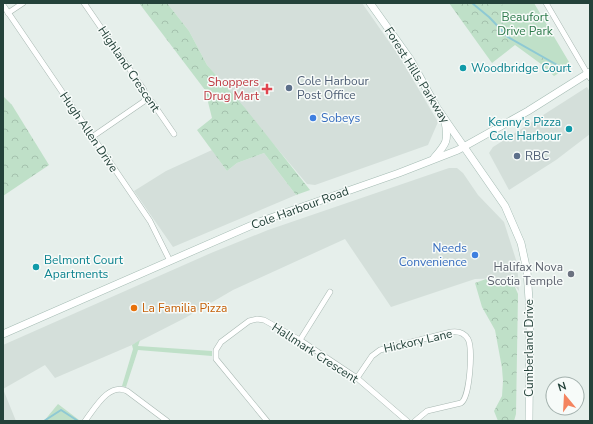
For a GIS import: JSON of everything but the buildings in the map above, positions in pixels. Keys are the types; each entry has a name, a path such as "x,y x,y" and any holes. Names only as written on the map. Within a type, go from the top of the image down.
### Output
{"main road":[{"name":"Forest Hills Parkway","path":"370,3 410,59 445,120 464,147"},
{"name":"Cole Harbour Road","path":"3,334 290,210 399,173 464,147 589,74"},
{"path":"433,160 445,145 448,137 445,120"},
{"name":"Cumberland Drive","path":"464,147 505,206 523,252 527,271 530,314 529,421"}],"street":[{"path":"8,13 23,3"},
{"name":"Highland Crescent","path":"84,3 144,90 146,98 152,102 174,134"},
{"path":"546,3 589,74"},
{"name":"Hugh Allen Drive","path":"3,6 150,221 170,261"},
{"path":"92,136 143,102 146,98"},
{"path":"300,340 330,292"},
{"name":"Hallmark Crescent","path":"267,421 219,364 216,358 216,348 220,343 249,321 257,319 266,320 300,340 357,378 407,421"},
{"name":"Hickory Lane","path":"357,378 372,356 383,348 451,332 459,332 464,334 468,339 470,346 469,381 465,400 461,403 427,411 415,421"},
{"path":"85,421 109,391 120,389 127,391 167,421"}],"shaded area":[{"path":"167,3 362,3 399,56 438,122 428,145 315,185 307,184 207,65 189,31"},
{"path":"587,87 590,92 590,134 556,160 509,190 489,153 493,147"},
{"path":"212,150 227,171 237,163 264,153 296,195 173,247 134,191 166,171"},
{"path":"449,168 457,168 463,173 478,195 504,222 517,263 519,291 508,278 475,279 391,307 345,239 233,290 185,318 132,345 55,378 45,365 3,389 3,345 211,253 268,230"},
{"path":"3,389 16,421 3,421"}],"green space":[{"path":"139,3 167,3 189,31 207,65 245,108 310,190 296,195 264,153 237,163 227,171 197,130 212,118 205,90"},
{"path":"449,3 507,3 555,60 562,71 554,76 541,64 515,45 492,63"},
{"name":"Beaufort Drive Park","path":"502,3 534,3 569,62 569,68 566,70 556,68 536,52 508,37"},
{"path":"3,96 12,105 49,165 3,196"},
{"path":"486,279 515,287 518,294 516,414 514,421 498,421 494,411 502,396 502,368 495,330 482,307 475,283"},
{"path":"140,340 138,346 212,351 212,356 138,350 126,387 122,386 133,349 132,345"},
{"path":"58,404 79,420 44,421"}],"waterway":[{"path":"472,3 489,17 508,37 566,70"},
{"path":"44,421 61,410 78,421"}],"place":[{"name":"Woodbridge Court","path":"463,68"},
{"name":"Cole Harbour Post Office","path":"289,88"},
{"name":"Shoppers Drug Mart","path":"267,89"},
{"name":"Sobeys","path":"313,118"},
{"name":"Kenny's Pizza Cole Harbour","path":"569,129"},
{"name":"RBC","path":"517,156"},
{"name":"Needs Convenience","path":"475,255"},
{"name":"Belmont Court Apartments","path":"36,267"},
{"name":"Halifax Nova Scotia Temple","path":"571,274"},
{"name":"La Familia Pizza","path":"134,308"}]}
